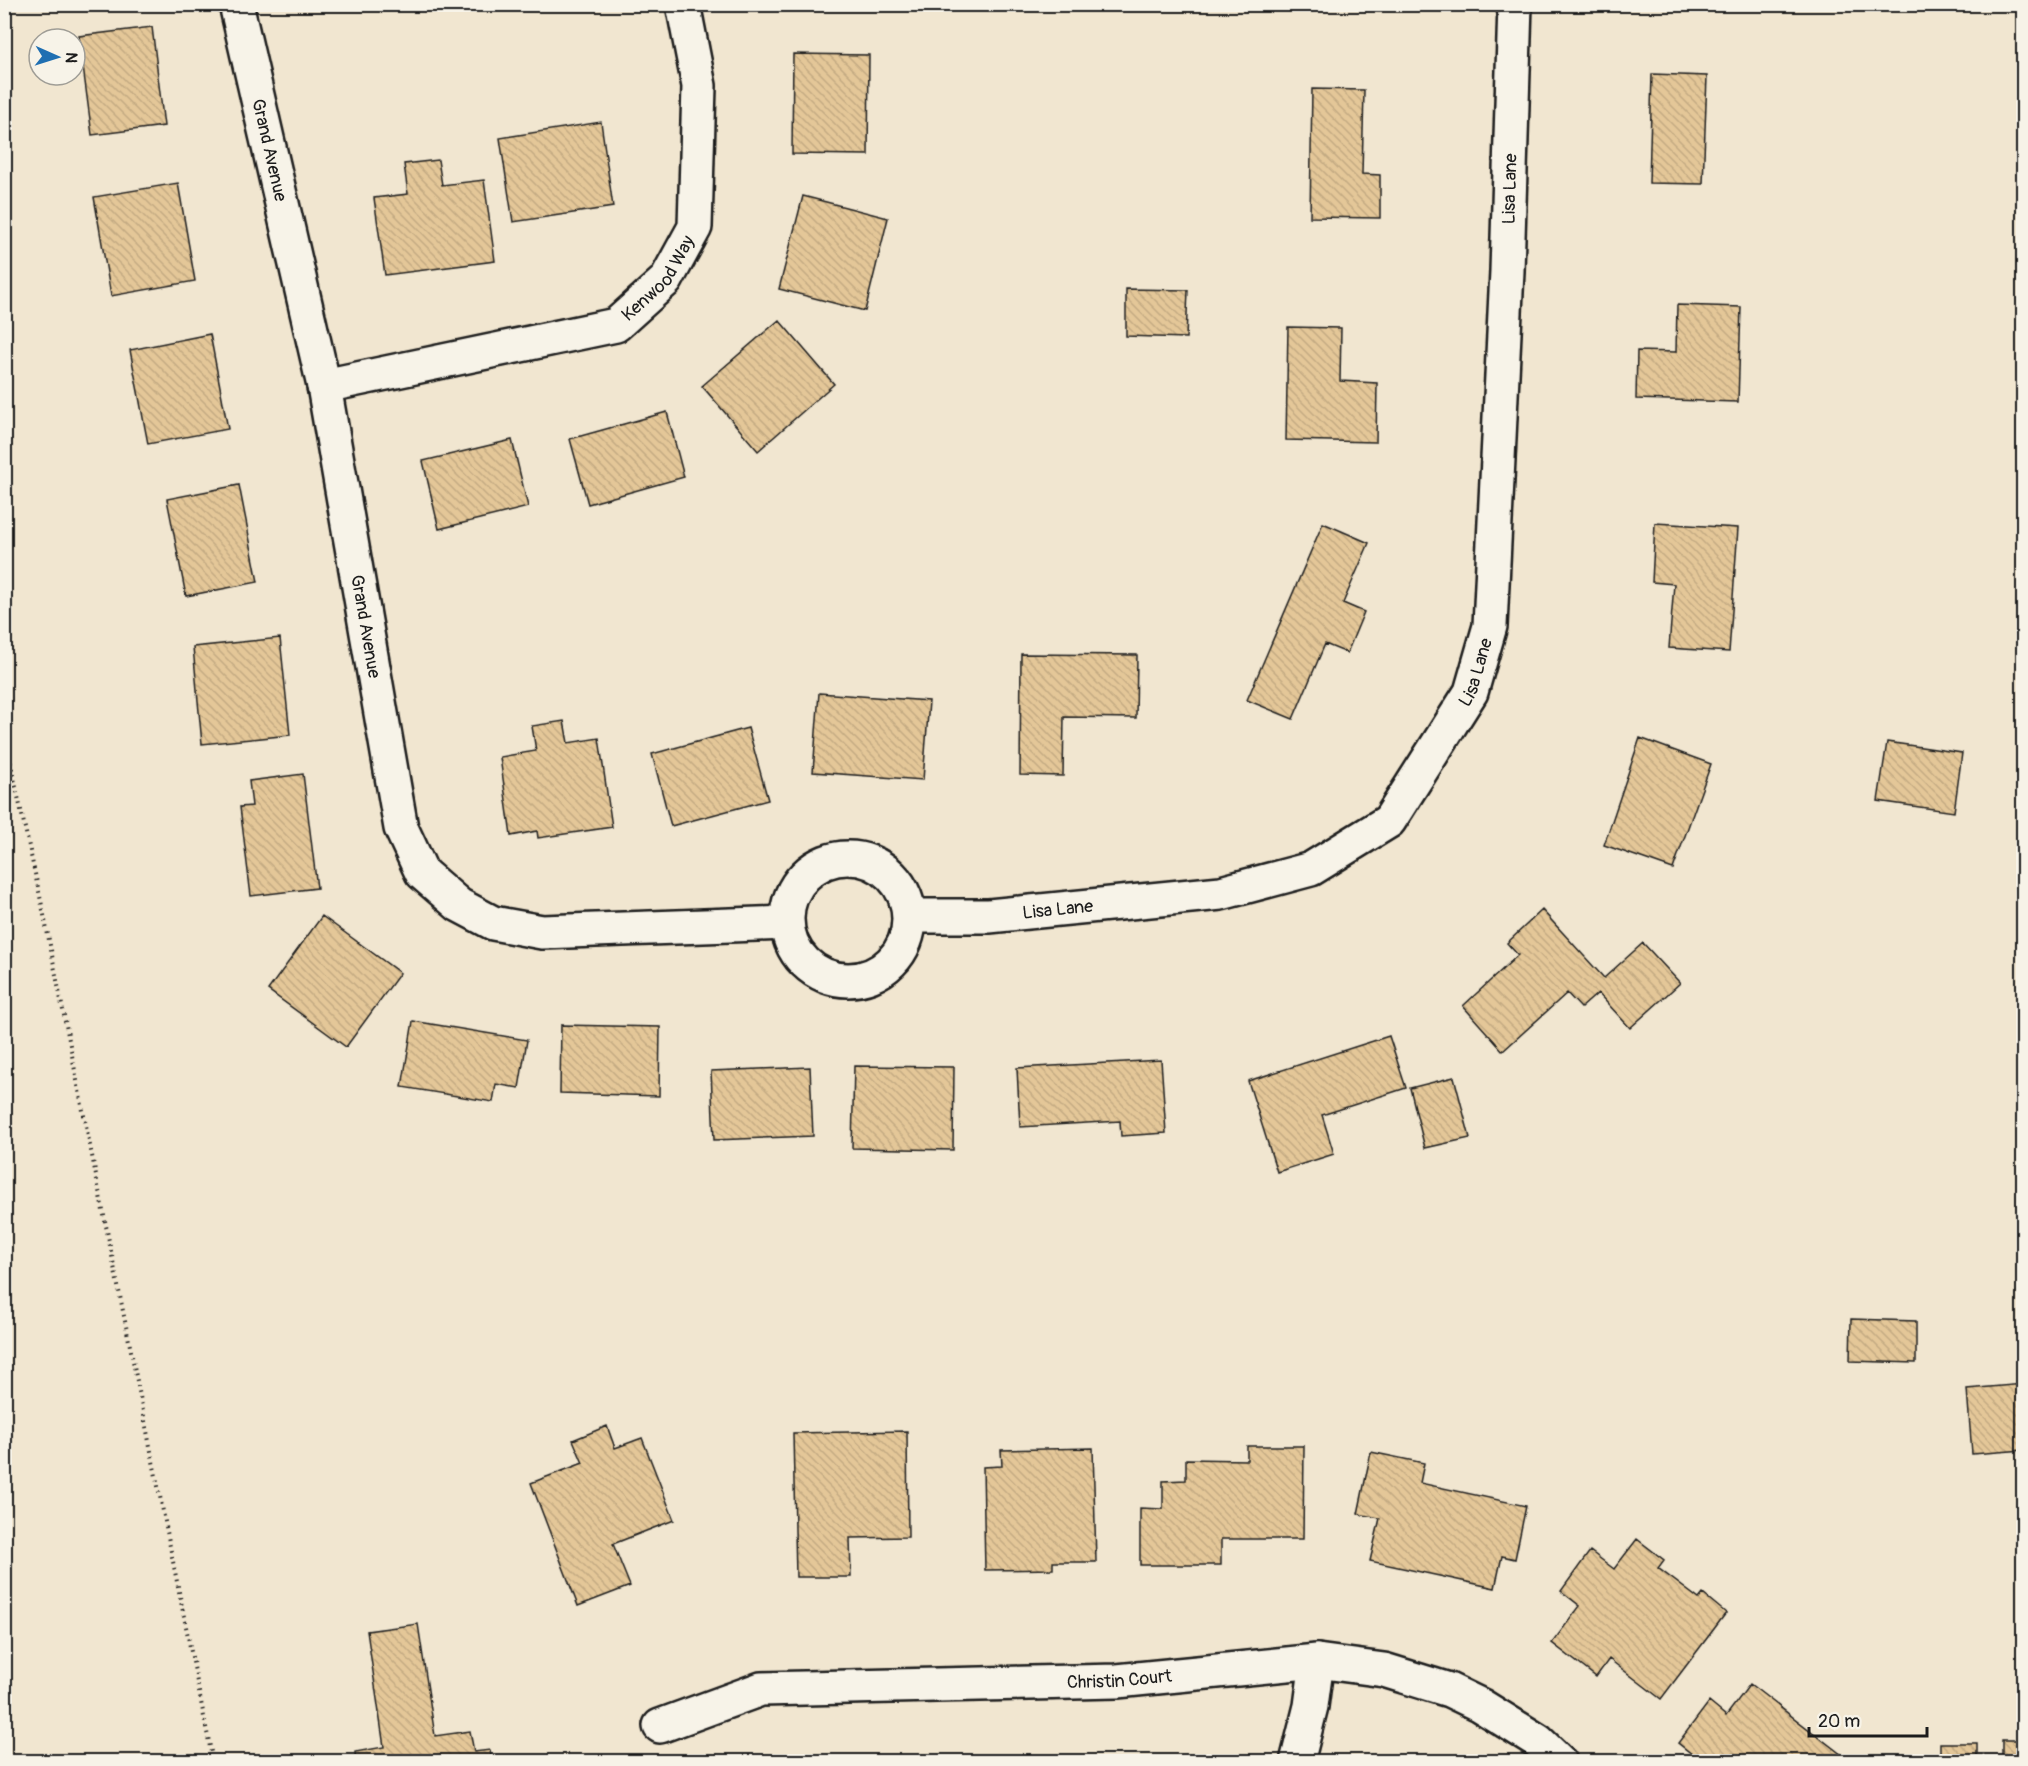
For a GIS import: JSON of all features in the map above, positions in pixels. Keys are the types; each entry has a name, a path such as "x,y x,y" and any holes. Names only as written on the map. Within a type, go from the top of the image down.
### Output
{"street":[{"name":"Grand Avenue","path":"236,4 324,386 401,828 422,873 459,905 494,923 542,932 786,923"},
{"name":"Kenwood Way","path":"324,386 616,325 666,280 696,227 699,86 683,4"},
{"name":"Lisa Lane","path":"910,916 989,916 1221,893 1311,869 1389,821 1471,692 1491,626 1507,283 1515,4"},
{"path":"842,858 864,859 885,869 900,886 909,906 910,916 909,930 902,949 890,966 872,977 849,981 828,978 810,968 791,944 786,923 789,902 798,882 814,867 842,858"},
{"path":"1297,1761 1311,1706 1317,1661"},
{"name":"Christin Court","path":"660,1726 761,1689 1117,1681 1317,1661 1384,1670 1449,1690 1480,1705 1528,1735 1560,1761"}],"path":[{"path":"4,733 48,933 213,1761"}],"building":[{"path":"152,27 164,126 92,135 86,87 87,35"},
{"path":"793,54 869,55 868,155 792,154"},
{"path":"1652,74 1707,76 1703,184 1649,183"},
{"path":"1312,89 1364,90 1362,174 1380,175 1380,218 1310,217"},
{"path":"601,122 613,207 513,222 500,138"},
{"path":"438,160 442,185 484,180 495,261 385,275 374,198 408,194 404,164"},
{"path":"178,183 195,281 111,296 94,197"},
{"path":"803,196 888,218 865,311 779,289"},
{"path":"1126,289 1188,290 1186,338 1126,336"},
{"path":"1677,305 1741,307 1738,402 1636,399 1637,351 1676,352"},
{"path":"779,320 834,384 758,451 702,386"},
{"path":"1288,327 1341,328 1340,381 1377,383 1376,442 1286,440"},
{"path":"210,334 228,429 148,444 130,350"},
{"path":"667,412 684,477 588,504 570,439"},
{"path":"512,440 528,507 439,529 423,461"},
{"path":"239,485 258,582 186,596 167,499"},
{"path":"1323,523 1369,543 1343,603 1364,612 1347,653 1325,644 1293,719 1247,700"},
{"path":"1655,523 1738,528 1729,652 1669,648 1674,584 1652,582"},
{"path":"280,638 290,735 202,744 193,647"},
{"path":"1021,654 1137,655 1136,718 1064,717 1063,776 1020,775"},
{"path":"819,693 929,701 923,780 813,772"},
{"path":"564,721 568,743 599,738 612,827 538,838 537,831 511,836 500,757 536,751 532,726"},
{"path":"748,728 768,800 671,826 652,754"},
{"path":"1640,738 1711,764 1673,869 1604,845"},
{"path":"1887,742 1962,753 1954,812 1878,801"},
{"path":"303,774 317,888 251,896 240,807 252,806 249,781"},
{"path":"1542,910 1604,978 1643,943 1680,983 1630,1028 1598,993 1581,1008 1567,993 1503,1051 1463,1006 1518,955 1507,943"},
{"path":"322,916 400,973 346,1047 268,990"},
{"path":"413,1021 527,1040 519,1088 496,1084 493,1102 402,1087"},
{"path":"561,1025 660,1027 659,1096 560,1093"},
{"path":"1389,1036 1406,1088 1322,1115 1334,1154 1277,1172 1248,1081"},
{"path":"1161,1060 1166,1133 1121,1136 1120,1121 1020,1127 1017,1068"},
{"path":"854,1066 954,1067 953,1150 852,1148"},
{"path":"810,1067 813,1136 714,1140 711,1071"},
{"path":"1454,1077 1470,1138 1425,1148 1410,1088"},
{"path":"1851,1319 1916,1321 1916,1363 1850,1361"},
{"path":"2024,1384 2024,1450 1972,1454 1967,1389"},
{"path":"607,1426 615,1448 642,1438 674,1520 613,1544 630,1586 578,1606 531,1483 583,1463 573,1440"},
{"path":"907,1431 908,1537 850,1538 851,1577 796,1577 793,1433"},
{"path":"1247,1446 1304,1446 1303,1539 1221,1539 1221,1565 1140,1565 1140,1508 1163,1509 1163,1481 1186,1480 1186,1459 1247,1460"},
{"path":"1093,1448 1096,1562 1053,1562 1053,1569 985,1570 983,1467 1002,1466 1001,1450"},
{"path":"1371,1452 1424,1463 1420,1483 1526,1506 1515,1559 1502,1556 1495,1588 1370,1561 1380,1518 1358,1514"},
{"path":"1637,1539 1664,1560 1658,1568 1699,1599 1703,1594 1726,1613 1661,1699 1609,1659 1596,1677 1552,1643 1580,1606 1561,1591 1590,1551 1614,1569"},
{"path":"418,1624 435,1736 470,1731 474,1752 490,1750 492,1762 356,1762 355,1752 384,1747 367,1631"},
{"path":"1750,1684 1851,1762 1702,1762 1678,1743 1709,1702 1726,1716"},
{"path":"2002,1740 2024,1740 2024,1762 1940,1762 1940,1743 1977,1743 1977,1756 2002,1756"}]}
